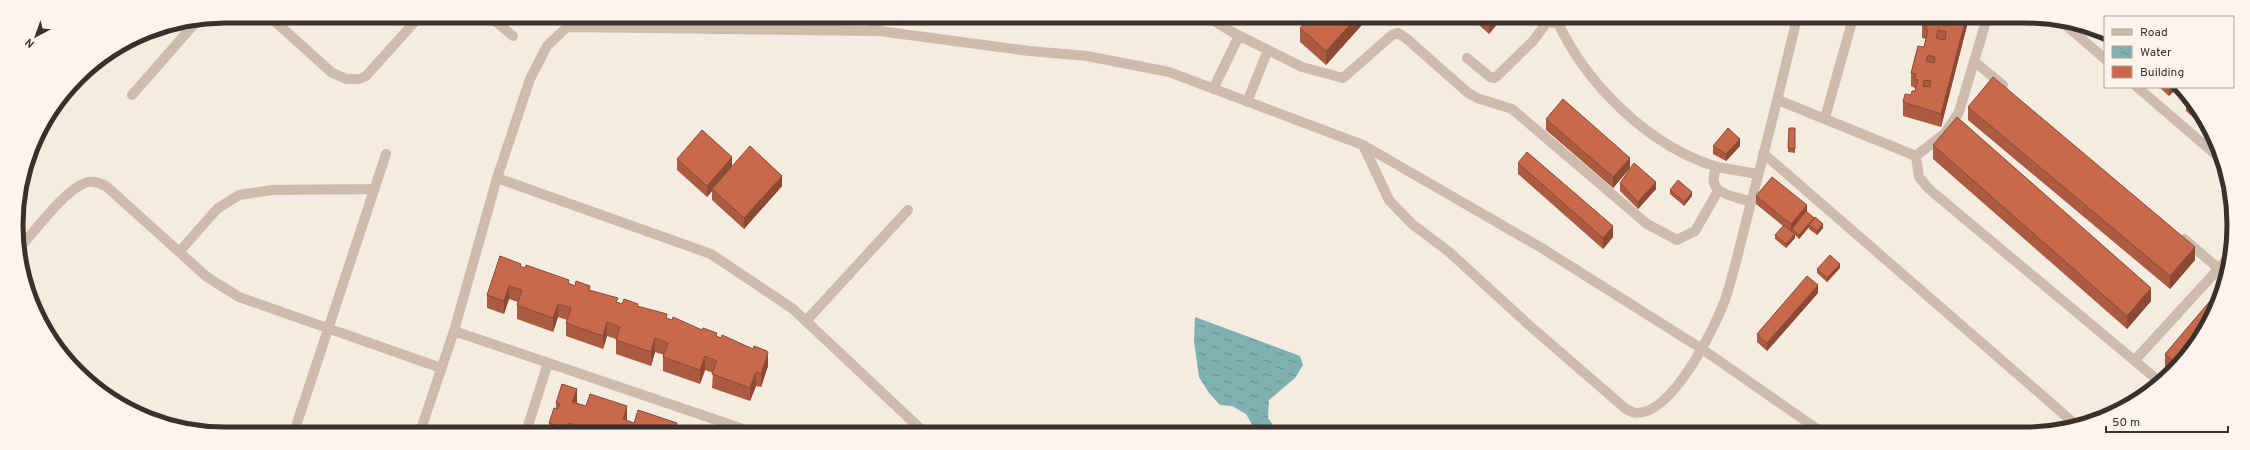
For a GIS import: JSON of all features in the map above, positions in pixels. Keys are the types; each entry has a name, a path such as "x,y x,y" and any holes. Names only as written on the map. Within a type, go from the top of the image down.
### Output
{"street":[{"path":"277,23 331,72 346,79 359,79 366,76 414,23"},
{"path":"497,23 513,36"},
{"path":"603,28 607,23"},
{"path":"874,23 879,31"},
{"path":"1218,23 1239,36 1302,67 1342,78 1392,35 1398,33 1408,39 1468,92 1477,98 1512,109 1647,224 1677,240 1695,230 1718,191"},
{"path":"1467,58 1490,77 1495,78 1533,41 1542,23"},
{"path":"1563,23 1569,46 1602,90 1663,142 1696,161 1717,167 1758,174"},
{"path":"1363,145 1389,200 1412,224 1448,251 1626,409 1635,414 1642,413 1657,405 1676,390 1702,349 1725,300 1778,100 1796,23"},
{"path":"1825,118 1852,23"},
{"path":"1916,156 1945,133 1959,112 1986,23"},
{"path":"132,95 192,26"},
{"path":"422,427 454,331 497,178 530,79 547,46 567,27 879,31 1029,51 1087,56 1168,72 1363,145 1540,247 1702,349 1814,427"},
{"path":"2070,28 2104,58"},
{"path":"1213,89 1239,36"},
{"path":"1247,102 1268,50"},
{"path":"1975,62 2012,93"},
{"path":"2139,88 2214,153"},
{"path":"1778,100 1916,156"},
{"path":"1763,153 2072,421"},
{"path":"296,427 386,154"},
{"path":"1916,156 1919,177 1929,188 2156,379"},
{"path":"1717,167 1712,178 1714,187 1718,191 1751,202"},
{"path":"497,178 711,254 793,309 919,427"},
{"path":"24,243 63,200 85,183 95,181 106,186 207,277 240,297 441,368"},
{"path":"179,252 217,209 239,195 272,190 374,190"},
{"path":"806,321 908,210"},
{"path":"2176,232 2218,268"},
{"path":"2135,360 2223,263"},
{"path":"454,331 736,427"},
{"path":"528,427 548,363"}],"water":[{"path":"1195,317 1300,356 1303,365 1295,378 1269,400 1268,418 1275,427 1254,427 1246,414 1232,406 1220,405 1209,393 1199,377 1194,341"}],"building":[{"path":"1305,23 1352,23 1326,51 1300,28"},
{"path":"1922,23 1965,23 1941,114 1903,102 1905,94 1911,95 1912,91 1915,91 1918,80 1915,79 1916,74 1911,73 1918,46 1924,47 1928,30 1926,30 1927,26","holes":["1938,30 1946,32 1945,40 1936,38","1928,55 1935,57 1934,63 1926,61","1924,80 1931,81 1930,87 1923,86"]},
{"path":"1993,77 2195,247 2170,276 1968,107"},
{"path":"1563,99 1630,158 1613,177 1546,119"},
{"path":"1957,117 2151,288 2127,316 1933,145"},
{"path":"1728,128 1740,139 1726,154 1713,146"},
{"path":"1789,128 1795,128 1795,149 1788,148"},
{"path":"702,130 732,157 707,186 677,159"},
{"path":"750,146 782,176 744,218 712,189"},
{"path":"1527,152 1613,226 1603,238 1518,163"},
{"path":"1634,163 1656,182 1638,202 1620,183"},
{"path":"1772,177 1807,205 1791,224 1756,196"},
{"path":"1678,180 1692,192 1684,202 1670,190"},
{"path":"1806,211 1814,218 1799,235 1792,229"},
{"path":"1815,217 1823,224 1817,231 1809,225"},
{"path":"1784,225 1795,234 1786,244 1775,235"},
{"path":"1830,255 1840,264 1827,278 1817,269"},
{"path":"500,256 521,264 520,266 525,268 526,265 569,280 568,283 575,286 576,281 590,286 589,290 618,298 616,302 622,304 624,299 638,304 637,306 667,314 666,318 672,320 673,317 702,330 703,328 717,333 716,336 721,338 722,335 753,349 754,346 767,351 768,353 761,374 756,372 750,388 712,374 717,361 705,356 700,370 663,357 668,343 655,338 651,352 616,340 620,327 607,322 603,336 566,323 571,308 558,304 553,318 517,305 522,290 509,286 504,301 487,295"},
{"path":"1807,276 1818,285 1767,343 1757,334"},
{"path":"2214,297 2200,326 2177,358 2174,361 2165,354"},
{"path":"562,384 577,389 572,402 586,406 590,394 627,406 623,419 634,423 638,410 677,423 676,427 573,427 574,425 569,423 568,427 559,427 549,423 554,408 558,409 560,404 556,403"}]}
